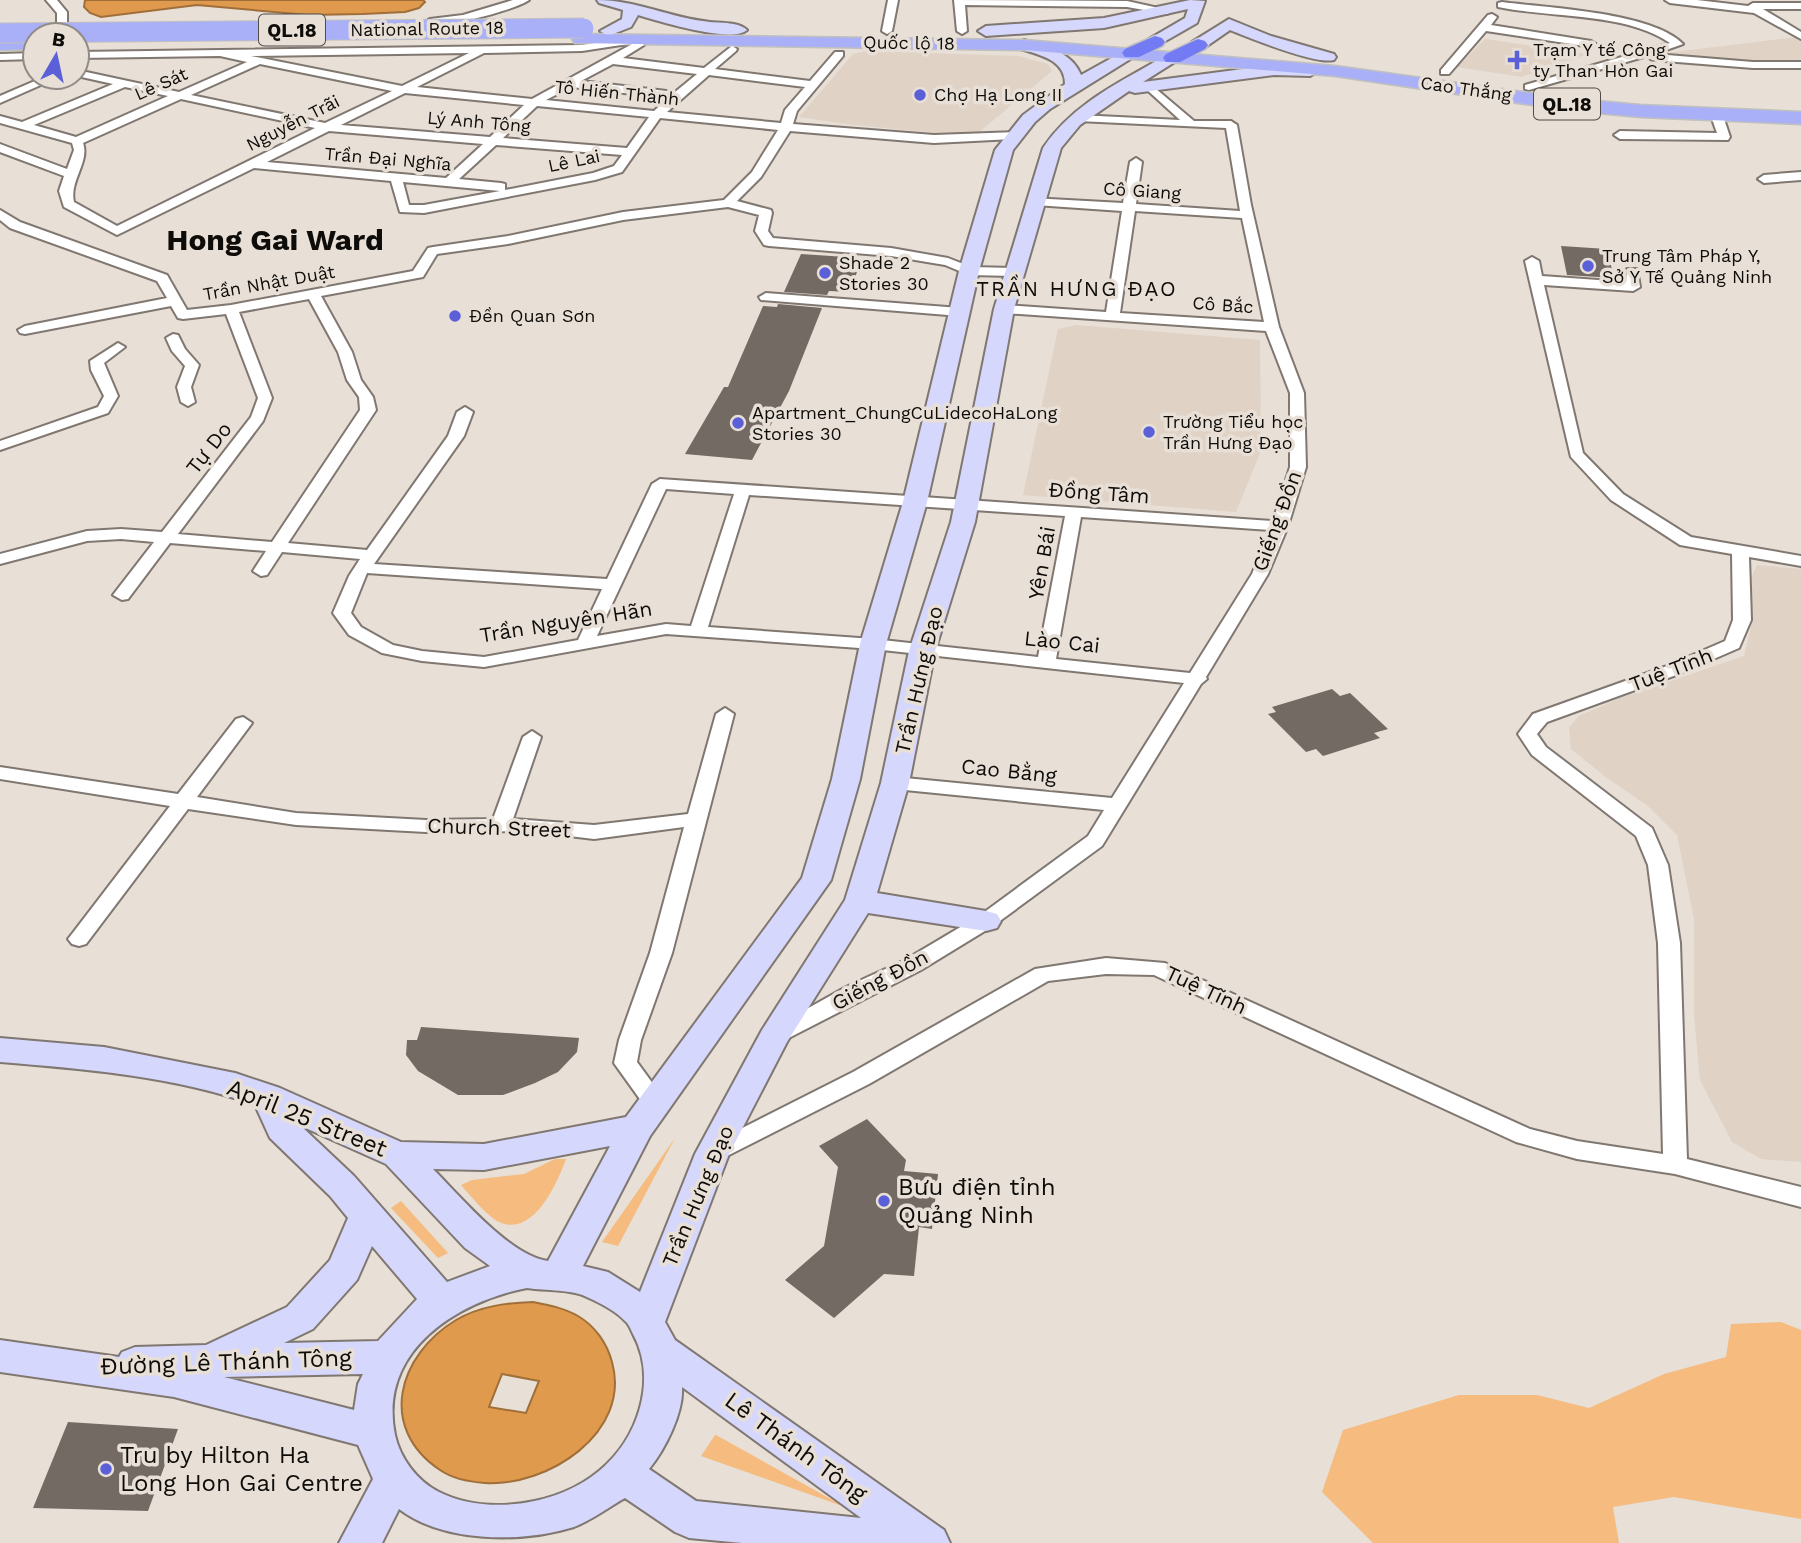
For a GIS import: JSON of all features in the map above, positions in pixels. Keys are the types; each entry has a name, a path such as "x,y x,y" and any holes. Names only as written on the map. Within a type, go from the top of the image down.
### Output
{"highway":[{"path":"1132,53 1155,42"},
{"path":"1173,58 1198,45"}],"main road":[{"path":"604,0 687,24 740,30"},
{"path":"986,31 1104,23 1167,11 1198,1"},
{"path":"1155,42 1192,20 1198,1"},
{"path":"591,35 628,24 631,9"},
{"path":"1198,45 1227,19 1256,36 1331,64"},
{"name":"National Route 18","path":"91,46 740,30 887,31"},
{"name":"Quốc lộ 18","path":"887,31 986,31 1198,45"},
{"name":"National Route 18","path":"0,35 591,35 643,39"},
{"name":"National Route 18","path":"0,35 21,36"},
{"name":"National Route 18","path":"91,36 591,35"},
{"name":"Quốc lộ 18","path":"643,39 1024,45 1173,58"},
{"path":"1024,45 1056,55 1068,64 1074,73 1073,85"},
{"name":"Cao Thắng","path":"1198,45 1331,64 1566,104 1717,116 1801,118"},
{"path":"0,47 21,46"},
{"path":"655,1336 667,1374 665,1399 658,1423 646,1447 624,1474 595,1497 517,1533 455,1518 417,1501 393,1482 378,1453 373,1432 372,1407 378,1381 388,1357 403,1336 442,1302 479,1284 544,1274 646,1116 816,880 846,779 873,643 915,502 969,271 1009,143 1037,111 1073,85 1132,53"},
{"name":"Cao Thắng","path":"1173,58 1331,64 1445,72 1529,87 1696,102 1801,103"},
{"name":"Trần Hưng Đạo","path":"655,1336 712,1154 773,1038 860,901 895,783 922,651 967,504 1004,309 1035,201 1058,136 1078,118 1173,58"},
{"path":"1122,90 1331,64"},
{"path":"1009,143 1058,136"},
{"path":"860,901 986,921"},
{"name":"April 25 Street","path":"0,1050 104,1059 235,1085 268,1097 398,1154 478,1238 544,1274"},
{"path":"268,1097 282,1129 342,1186 442,1302"},
{"path":"398,1154 484,1157 646,1116"},
{"path":"210,1361 300,1318 344,1269 367,1215"},
{"name":"Lê Thánh Tông","path":"544,1274 586,1280 610,1289 631,1304 655,1336 928,1543"},
{"name":"Đường Lê Thánh Tông","path":"0,1356 174,1381 373,1432"},
{"name":"Đường Lê Thánh Tông","path":"63,1367 388,1357"},
{"path":"624,1474 689,1519 928,1543"},
{"path":"360,1543 393,1482"}],"street":[{"path":"51,0 62,12 60,21"},
{"path":"478,0 500,8"},
{"path":"91,29 210,24 438,22 524,0"},
{"path":"887,31 892,0"},
{"path":"1670,0 1801,6"},
{"path":"962,31 959,1 1127,4 1167,11"},
{"path":"1445,72 1505,3 1635,24 1658,31 1678,44 1529,87"},
{"path":"1754,5 1801,36"},
{"path":"1772,18 1791,18"},
{"path":"195,53 210,24"},
{"path":"0,26 21,27"},
{"path":"1484,27 1591,44"},
{"path":"91,55 582,48 643,39"},
{"path":"449,182 534,103 640,45 643,39"},
{"name":"Nguyễn Trãi","path":"117,231 400,89 486,49"},
{"name":"Lê Lai","path":"396,177 404,209 424,209 595,176 618,169 657,114 732,49"},
{"name":"Tô Hiến Thành","path":"220,53 400,89 786,127 1009,143"},
{"path":"839,54 791,110 786,127 757,174 728,202 766,213 761,231 769,242 891,252 948,262 969,271 1014,272"},
{"path":"0,57 21,56"},
{"path":"1639,56 1741,64 1801,65"},
{"name":"Lê Sát","path":"77,141 260,60"},
{"path":"610,60 811,84"},
{"name":"Lý Anh Tông","path":"91,75 326,127 630,152"},
{"path":"22,126 125,83"},
{"path":"568,83 680,96"},
{"path":"1149,86 1191,124"},
{"path":"0,100 21,91"},
{"path":"1620,135 1724,136 1717,116"},
{"path":"1078,118 1191,124"},
{"path":"0,119 77,141 80,150 65,191 68,204 117,231 106,257"},
{"name":"Giếng Đồn","path":"773,1038 854,993 913,965 986,921 1095,841 1198,679 1232,616 1260,574 1280,526 1298,467 1297,393 1272,327 1247,215 1231,125 1191,124"},
{"path":"0,148 69,174"},
{"path":"1112,317 1136,162"},
{"name":"Trần Đại Nghĩa","path":"251,164 522,189"},
{"path":"1763,179 1801,176"},
{"name":"Cô Giang","path":"1035,201 1247,215"},
{"name":"Trần Nhật Duật","path":"0,214 15,225 162,278 183,315 231,309 418,274 433,251 508,240 624,216 728,202"},
{"path":"1532,261 1576,454 1617,497 1686,541 1801,561"},
{"path":"1536,280 1633,287 1632,272"},
{"path":"261,571 369,410 366,397 354,380 345,352 313,294"},
{"path":"766,297 960,312"},
{"path":"25,330 175,301"},
{"name":"Tự Do","path":"122,594 258,418 265,398 231,309"},
{"name":"Cô Bắc","path":"1004,309 1272,327"},
{"path":"173,338 179,351 192,365 184,387 188,402"},
{"path":"1,446 92,416 108,405 111,396 96,364 118,347"},
{"name":"Trần Nguyên Hãn","path":"465,412 456,436 367,562 342,612 355,631 388,649 422,656 484,662 666,629 873,643 922,651"},
{"name":"Đồng Tâm","path":"614,585 660,484 1280,526"},
{"path":"698,631 743,490"},
{"name":"Yên Bái","path":"1046,664 1074,512"},
{"path":"0,559 87,536 121,534 278,546 367,562 614,585 585,643"},
{"path":"40,568 45,549"},
{"name":"Tuệ Tĩnh","path":"1675,1165 1669,943 1658,865 1645,833 1539,751 1527,734 1540,718 1673,670 1733,643 1742,620 1740,552"},
{"name":"Lào Cai","path":"922,651 1198,679"},
{"path":"646,1116 625,1062 630,1040 661,953 725,714"},
{"path":"79,939 243,723"},
{"path":"501,825 532,737"},
{"name":"Church Street","path":"0,773 296,819 426,826 527,825 594,832 696,819"},
{"name":"Cao Bằng","path":"895,783 1118,805"},
{"name":"Tuệ Tĩnh","path":"712,1154 861,1078 1043,974 1106,965 1157,968 1524,1136 1577,1150 1675,1165 1801,1197"}],"shaded area":[{"path":"85,0 425,2 419,8 405,12 363,14 308,15 197,5 101,17 90,13 84,7"},
{"path":"1797,37 1801,40 1801,63 1747,64 1658,54"},
{"name":"Trạm Y tế Công ty Than Hòn Gai","path":"1485,39 1588,54 1522,77 1457,67"},
{"name":"Chợ Hạ Long II","path":"866,51 1019,56 1048,64 1052,71 977,134 945,134 799,117 853,54"},
{"name":"Trường Tiểu học Trần Hưng Đạo","path":"1076,325 1260,340 1261,451 1236,512 1023,495 1058,329"},
{"path":"1757,565 1801,569 1801,1162 1761,1159 1732,1142 1700,1080 1694,1015 1694,919 1677,835 1648,806 1571,749 1569,727 1579,716 1618,699 1744,656 1752,623 1745,591"},
{"path":"675,1138 618,1246 602,1242"},
{"path":"555,1159 566,1159 556,1182 541,1206 521,1223 510,1225 497,1221 461,1185 472,1180 524,1174"},
{"path":"401,1201 448,1253 438,1258 391,1208"},
{"path":"533,1302 578,1316 600,1336 612,1362 615,1388 609,1411 597,1433 579,1451 534,1476 509,1482 485,1483 450,1476 420,1453 408,1434 402,1413 403,1392 409,1372 420,1352 456,1320 484,1308","holes":["502,1374 539,1381 526,1413 489,1407"]},
{"path":"1781,1322 1801,1330 1801,1519 1674,1497 1613,1507 1619,1543 1373,1543 1322,1492 1343,1430 1459,1395 1537,1395 1589,1408 1664,1374 1726,1357 1731,1324"},
{"path":"716,1435 845,1507 701,1456"}],"building":[{"name":"Trung Tâm Pháp Y, Sở Y Tế Quảng Ninh","path":"1561,246 1607,249 1614,278 1567,275"},
{"name":"Shade 2 Stories 30","path":"801,254 861,258 851,292 829,291 827,295 784,292"},
{"path":"778,304 822,308 789,391 752,460 685,454 724,387 728,387 763,306 777,307"},
{"path":"1332,689 1340,696 1350,693 1388,729 1374,733 1380,738 1323,756 1316,749 1306,752 1268,714 1276,712 1272,707"},
{"path":"421,1027 579,1038 577,1052 558,1072 535,1083 503,1095 458,1095 418,1071 406,1055 407,1040 417,1040"},
{"name":"Bưu điện tỉnh Quảng Ninh","path":"867,1119 906,1160 904,1171 938,1174 932,1229 919,1227 914,1276 884,1274 834,1318 785,1280 824,1246 838,1167 819,1146"},
{"name":"Tru by Hilton Ha Long Hon Gai Centre","path":"68,1422 178,1429 148,1511 33,1508"}],"place":[{"name":"Trạm Y tế Công ty Than Hòn Gai","path":"1517,60"},
{"name":"Chợ Hạ Long II","path":"920,95"},
{"name":"Trung Tâm Pháp Y, Sở Y Tế Quảng Ninh","path":"1588,266"},
{"name":"Shade 2 Stories 30","path":"825,273"},
{"name":"Đền Quan Sơn","path":"455,316"},
{"name":"Apartment_ChungCuLidecoHaLong Stories 30","path":"738,423"},
{"name":"Trường Tiểu học Trần Hưng Đạo","path":"1149,432"},
{"name":"Bưu điện tỉnh Quảng Ninh","path":"884,1201"},
{"name":"Tru by Hilton Ha Long Hon Gai Centre","path":"106,1469"}],"district":[{"name":"Hong Gai Ward","path":"275,240"},
{"name":"TRẦN HƯNG ĐẠO","path":"1077,289"}]}
